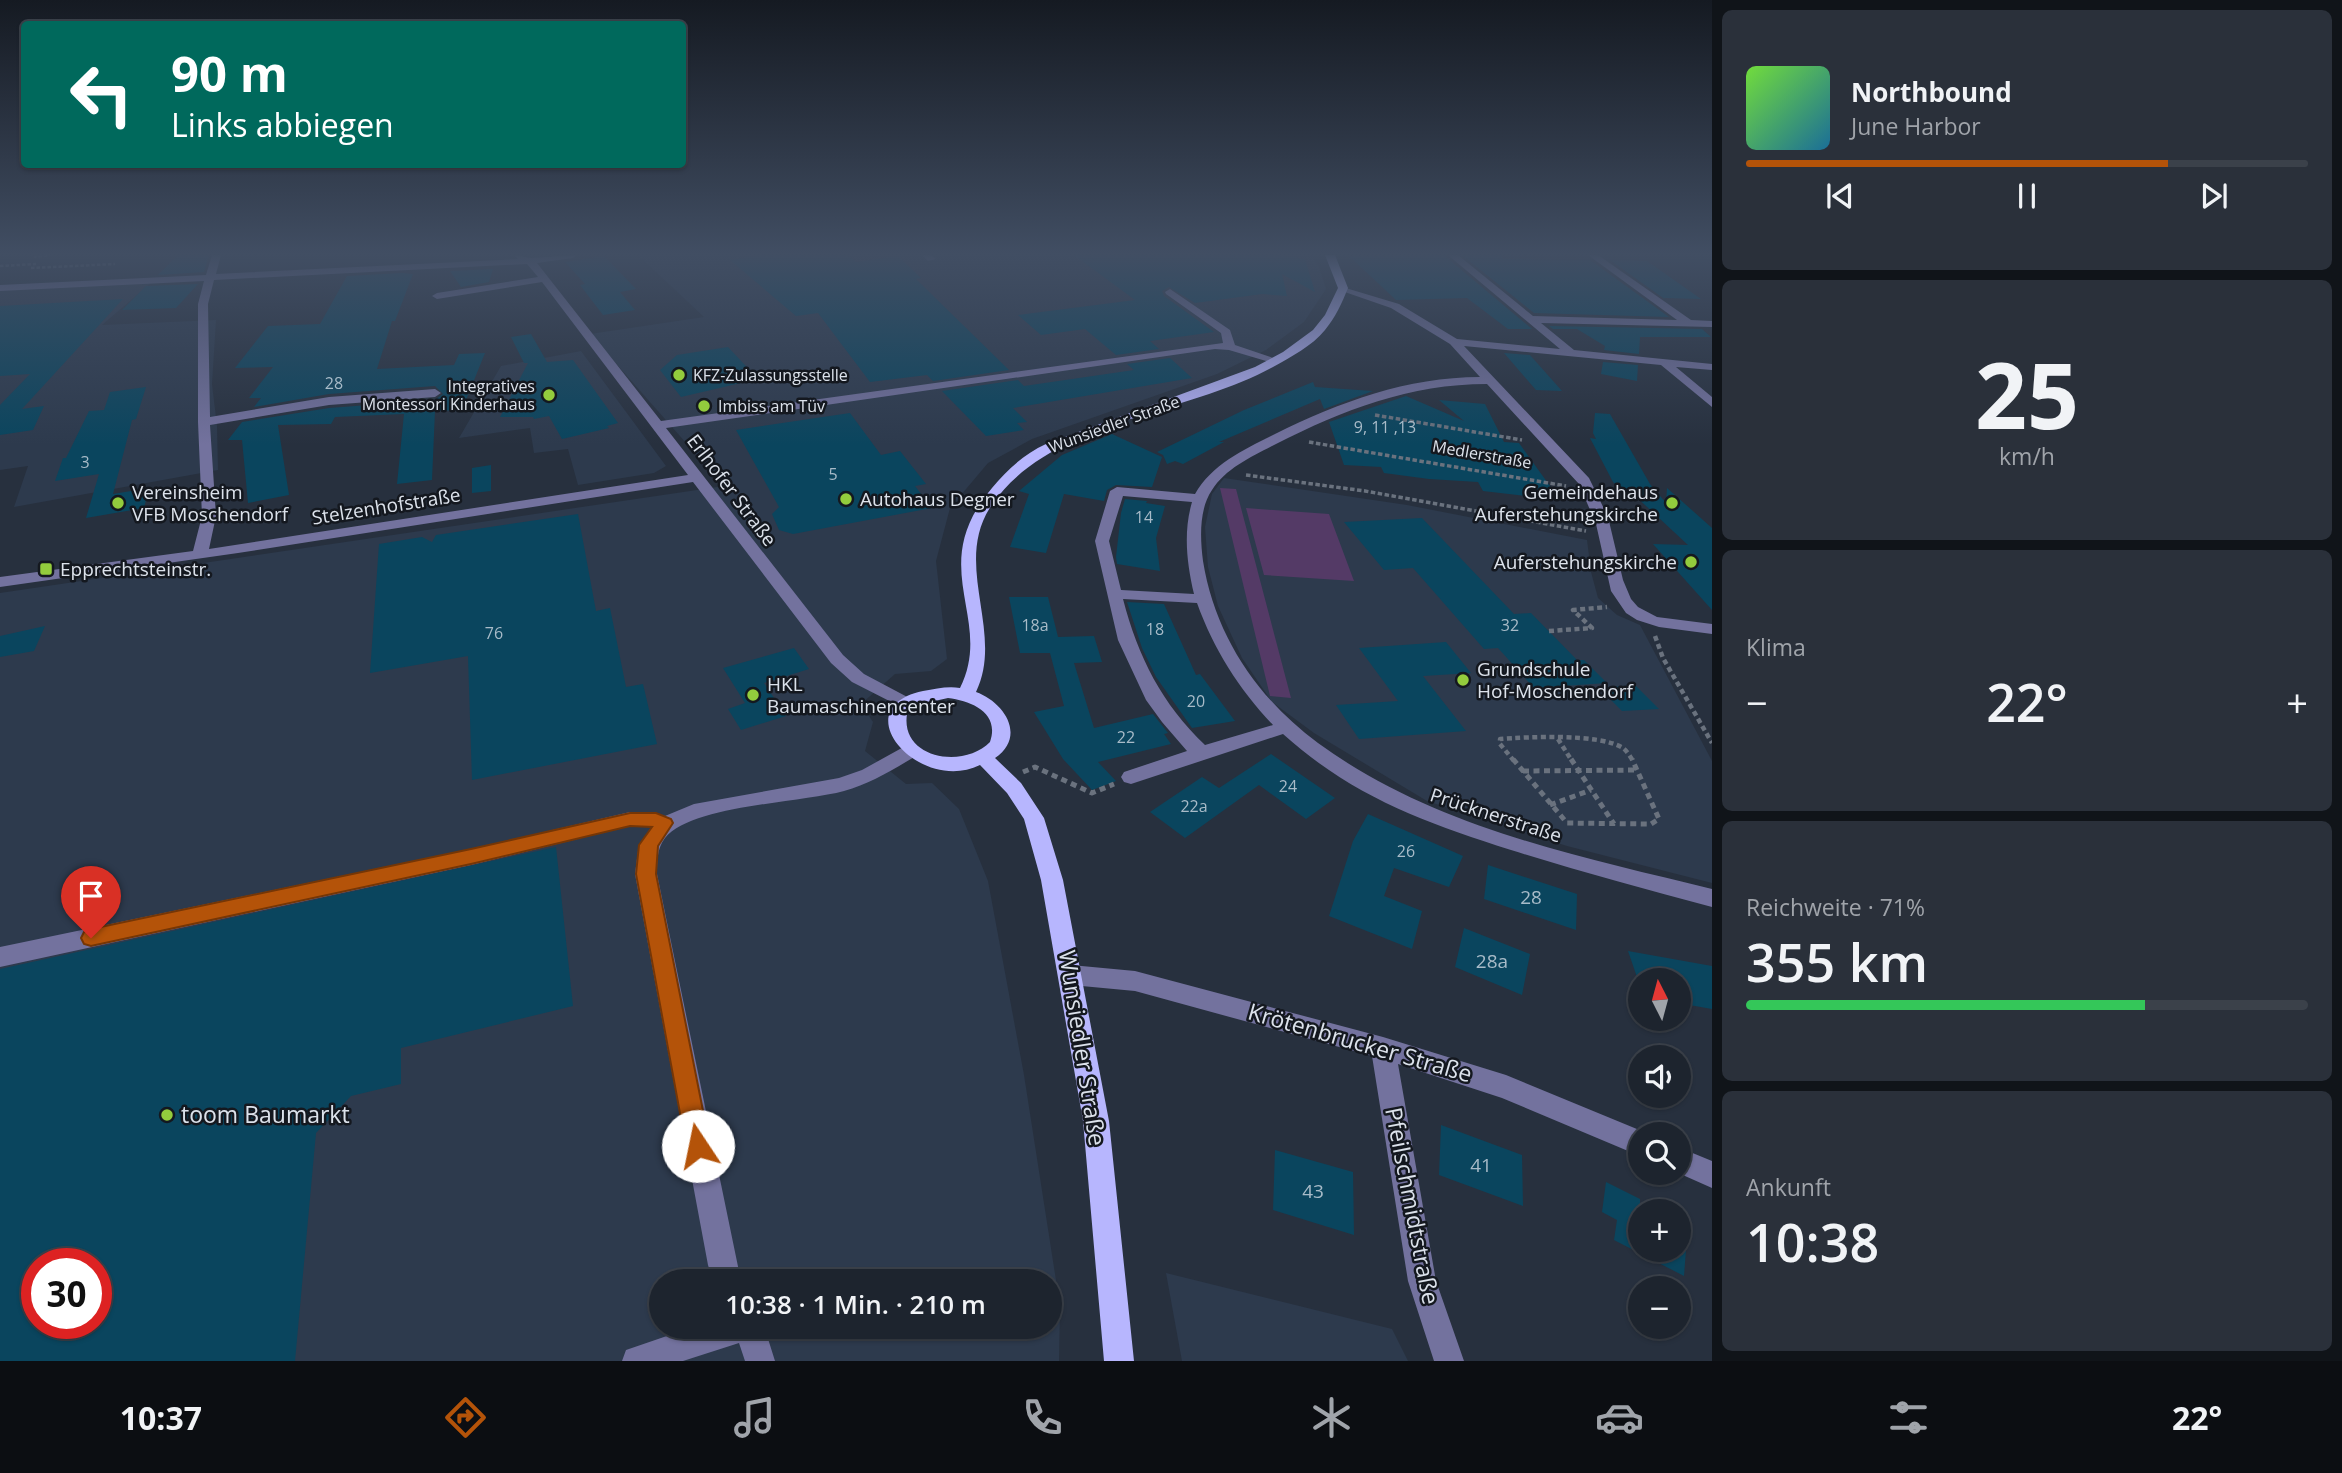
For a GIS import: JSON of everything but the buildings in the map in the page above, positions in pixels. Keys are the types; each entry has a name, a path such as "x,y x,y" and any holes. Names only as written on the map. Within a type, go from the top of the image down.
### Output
{"main road":[{"name":"Wunsiedler Straße","path":"966,695 976,674 978,660 976,622 966,575 970,536 984,507 1010,475 1038,452 1090,430 1258,371 1314,336 1328,319"},
{"path":"934,693 966,695 987,705 998,717 1002,727 996,747 972,762 949,764 922,758 909,751 896,733 895,725 896,718 907,704 934,693"},
{"name":"Wunsiedler Straße","path":"983,757 1014,788 1034,818 1045,849 1071,975 1096,1121 1119,1361"}],"street":[{"path":"200,554 209,516 204,422 203,319"},
{"name":"Erlhofer Straße","path":"575,319 660,425 695,478 837,659 858,678 907,704"},
{"path":"1207,319 1226,332 1230,347"},
{"name":"Medlerstraße","path":"1416,319 1454,341 1582,478 1598,504 1607,535 1611,570 1626,604"},
{"path":"1529,319 1712,324"},
{"path":"1529,319 1569,351"},
{"path":"1681,319 1687,323"},
{"path":"1454,341 1712,366"},
{"path":"660,425 1215,346 1230,347 1276,361"},
{"path":"1661,360 1712,403"},
{"name":"Prücknerstraße","path":"1490,380 1431,383 1386,392 1337,409 1219,471 1204,491 1193,527 1196,569 1203,599 1229,659 1264,705 1287,727 1345,770 1422,813 1598,870 1712,898"},
{"path":"204,422 329,401 435,393"},
{"name":"Stelzenhofstraße","path":"0,582 695,478"},
{"path":"1201,499 1118,491 1102,541 1121,627 1143,684 1180,733 1201,753"},
{"path":"1114,594 1203,599"},
{"path":"1626,604 1648,619 1712,629"},
{"path":"1130,777 1287,727"},
{"path":"723,1269 646,874 649,845 664,823 694,811 841,785 869,775 909,751"},
{"path":"0,957 471,857 630,819 648,819 664,823"},
{"name":"Krötenbrucker Straße","path":"1071,975 1135,981 1383,1048 1506,1087 1628,1138"},
{"name":"Pfeilschmidtstraße","path":"1383,1048 1422,1281 1449,1361"},
{"path":"1691,1166 1712,1175"},
{"path":"637,1361 706,1339"},
{"path":"751,1339 760,1361"}],"path":[{"name":"Medlerstraße","path":"1337,409 1551,444"},
{"name":"Medlerstraße","path":"1280,437 1589,490"},
{"path":"1219,471 1366,491 1607,535"},
{"path":"1549,631 1592,628 1573,610 1626,604"},
{"path":"1648,619 1663,658 1712,743"},
{"path":"1500,739 1557,739 1621,746 1630,754 1638,769 1659,819 1651,824 1567,823 1500,744 1500,739"},
{"path":"1557,739 1614,824"},
{"path":"1005,779 1035,768 1092,793 1130,777"},
{"path":"1522,771 1638,769"},
{"path":"1550,805 1591,790"}],"shaded area":[{"path":"0,319 110,319 102,325 216,320 212,384 218,470 14,507 28,466 0,470"},
{"path":"694,319 1306,319 1266,350 1217,374 1032,439 988,463 950,508 936,561 947,659 931,671 895,674 861,704 873,722 865,751 906,784 932,783 959,809 988,881 1024,1075 1054,1269 649,1269 649,1339 1059,1339 1059,1361 0,1361 0,593 724,486 590,334"},
{"name":"Integratives Montessori Kinderhaus","path":"581,351 666,466 654,473 578,485 568,449 534,453 530,428 459,438 501,366"},
{"name":"Grundschule Hof-Moschendorf","path":"1224,478 1407,505 1587,540 1598,598 1617,615 1640,625 1712,761 1712,883 1567,846 1427,801 1314,733 1272,702 1242,658 1218,606 1208,567 1205,527 1212,494"},
{"path":"1220,488 1236,489 1291,698 1270,696"},
{"path":"1246,508 1329,514 1354,581 1264,575"},
{"path":"1166,1273 1392,1329 1408,1361 1182,1361"}],"place":[{"name":"KFZ-Zulassungsstelle","path":"679,375"},
{"name":"Integratives Montessori Kinderhaus","path":"549,395"},
{"name":"Imbiss am Tüv","path":"704,406"},
{"name":"Autohaus Degner","path":"846,499"},
{"name":"Vereinsheim VFB Moschendorf","path":"118,503"},
{"name":"Gemeindehaus Auferstehungskirche","path":"1672,503"},
{"name":"Auferstehungskirche","path":"1691,562"},
{"name":"Epprechtsteinstr.","path":"46,569"},
{"name":"Grundschule Hof-Moschendorf","path":"1463,680"},
{"name":"HKL Baumaschinencenter","path":"753,695"},
{"name":"toom Baumarkt","path":"167,1115"}],"route":[{"path":"91,938 471,857 630,819 656,820 664,823 649,845 645,860 646,874 698,1146"}]}
